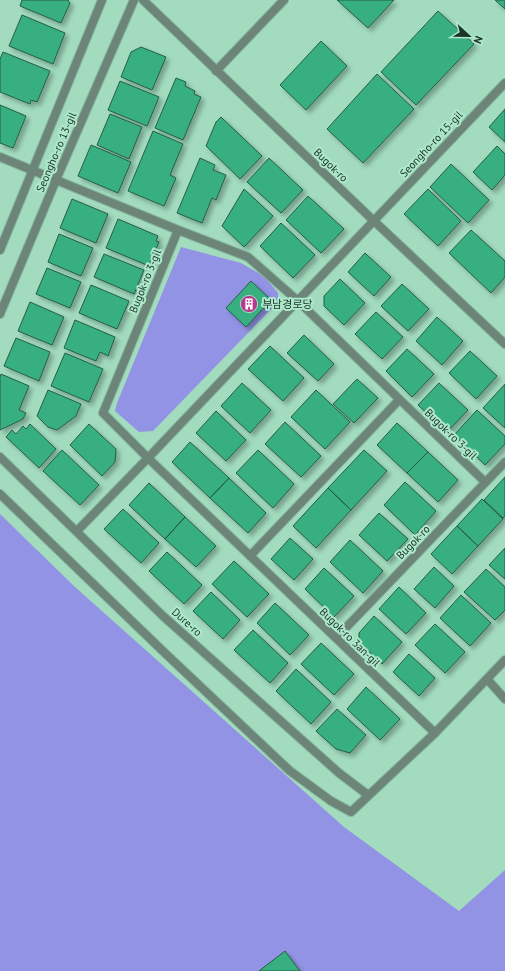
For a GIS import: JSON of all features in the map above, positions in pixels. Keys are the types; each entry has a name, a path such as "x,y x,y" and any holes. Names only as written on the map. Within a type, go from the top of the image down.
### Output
{"street":[{"name":"Seongho-ro 13-gil","path":"0,250 102,0"},
{"name":"Seongho-ro 13-gil","path":"0,314 134,0"},
{"name":"Bugok-ro","path":"143,0 505,344"},
{"path":"216,70 284,0"},
{"name":"Seongho-ro 15-gil","path":"374,221 505,83"},
{"path":"0,157 178,230"},
{"path":"77,531 374,221"},
{"name":"Bugok-ro 3-gil","path":"148,458 103,413 178,230 248,257 298,301 399,400 486,482"},
{"path":"250,556 399,400"},
{"name":"Dure-ro","path":"0,457 164,616 339,773 368,795"},
{"name":"Bugok-ro 3an-gil","path":"148,458 435,733"},
{"name":"Bugok-ro","path":"336,638 505,462"},
{"path":"0,494 290,771 351,812 435,733 505,660"},
{"path":"487,679 505,699"}],"shaded area":[{"path":"181,247 241,263 265,277 278,293 278,302 153,431 139,432 115,411"},
{"path":"0,514 75,587 344,827 459,911 505,870 505,971 0,971"}],"building":[{"path":"22,0 68,0 70,3 61,23 20,6"},
{"path":"337,0 394,0 368,28"},
{"path":"495,0 505,0 505,9"},
{"path":"438,11 474,44 416,105 381,72"},
{"path":"22,15 65,33 53,64 9,46"},
{"path":"321,41 347,66 306,110 280,85"},
{"path":"141,47 166,57 152,90 121,77 131,52"},
{"path":"3,52 50,71 37,102 31,100 30,104 0,92 0,59"},
{"path":"377,74 414,109 363,163 327,129"},
{"path":"176,78 186,82 185,86 195,91 194,94 201,97 183,140 155,128"},
{"path":"120,81 159,97 147,126 108,110"},
{"path":"0,105 26,116 13,148 0,143"},
{"path":"505,109 505,142 489,127"},
{"path":"110,114 142,127 129,159 97,145"},
{"path":"221,117 262,156 240,179 206,146 216,122"},
{"path":"153,131 183,144 170,175 176,178 164,206 128,191"},
{"path":"91,145 131,162 118,193 78,176"},
{"path":"497,146 505,154 505,175 492,190 473,172"},
{"path":"200,158 215,165 213,170 226,175 216,200 212,198 202,223 177,213"},
{"path":"269,158 303,190 281,213 247,182"},
{"path":"451,164 489,200 468,223 430,187"},
{"path":"244,189 273,216 244,247 222,226"},
{"path":"428,189 461,221 438,246 404,214"},
{"path":"308,196 344,229 321,253 286,220"},
{"path":"72,199 108,214 96,243 60,228"},
{"path":"118,219 158,236 156,241 159,242 149,266 106,248"},
{"path":"281,223 315,255 293,278 260,246"},
{"path":"471,230 505,261 505,277 491,293 449,253"},
{"path":"59,234 93,248 81,276 48,262"},
{"path":"365,253 391,277 374,296 348,272"},
{"path":"104,254 144,270 134,294 94,277"},
{"path":"47,268 81,282 70,308 36,294"},
{"path":"340,279 365,303 344,325 324,306 324,296"},
{"name":"부남경로당","path":"251,281 271,300 246,327 226,308"},
{"path":"402,284 429,309 408,331 381,306"},
{"path":"91,285 129,301 117,329 79,313"},
{"path":"30,302 64,317 52,345 18,331"},
{"path":"376,312 403,337 382,359 355,334"},
{"path":"437,317 463,341 442,365 416,341"},
{"path":"75,320 115,337 108,356 100,352 96,361 64,348"},
{"path":"304,335 334,364 318,381 287,353"},
{"path":"16,338 50,352 39,381 4,366"},
{"path":"270,346 304,378 283,401 248,369"},
{"path":"407,349 434,374 412,397 386,371"},
{"path":"470,351 497,376 476,399 449,373"},
{"path":"65,353 103,369 89,402 51,386"},
{"path":"1,374 29,386 19,410 26,413 23,419 0,430 0,377"},
{"path":"357,379 378,398 354,423 333,404"},
{"path":"242,383 271,410 250,433 221,406"},
{"path":"439,383 468,410 447,432 418,405"},
{"path":"505,384 505,428 483,408"},
{"path":"48,390 81,404 76,416 57,430 48,427 37,416"},
{"path":"316,390 350,422 325,449 291,417"},
{"path":"477,410 505,436 505,444 485,465 454,435"},
{"path":"216,411 246,440 226,461 196,433"},
{"path":"285,422 321,456 301,477 265,444"},
{"path":"397,423 428,452 407,473 377,445"},
{"path":"30,424 56,449 39,468 6,437 12,430 16,434 23,426 26,429"},
{"path":"89,424 116,449 115,462 102,476 70,445"},
{"path":"190,442 229,478 210,498 172,462"},
{"path":"62,450 99,485 80,505 43,471"},
{"path":"258,450 294,484 273,508 236,473"},
{"path":"364,450 387,471 351,510 328,488"},
{"path":"428,452 458,480 438,502 407,473"},
{"path":"505,477 505,516 503,518 484,500"},
{"path":"229,478 266,513 248,533 210,498"},
{"path":"405,482 436,511 415,535 384,505"},
{"path":"149,483 185,517 165,539 129,505"},
{"path":"328,488 351,510 316,548 293,526"},
{"path":"482,499 503,519 478,546 457,526"},
{"path":"123,509 159,543 141,563 104,529"},
{"path":"379,513 408,539 387,561 359,535"},
{"path":"185,517 216,546 196,567 165,539"},
{"path":"457,526 478,546 452,574 431,554"},
{"path":"290,538 313,559 294,580 271,559"},
{"path":"350,540 383,571 363,593 330,562"},
{"path":"505,548 505,579 489,565"},
{"path":"167,552 202,585 184,604 149,571"},
{"path":"234,561 269,594 247,617 212,584"},
{"path":"434,567 454,586 435,608 414,589"},
{"path":"324,568 354,596 334,617 305,589"},
{"path":"486,569 505,587 505,610 495,620 464,592"},
{"path":"399,587 426,613 406,634 379,609"},
{"path":"211,592 240,620 223,639 193,611"},
{"path":"461,595 491,623 470,646 440,618"},
{"path":"275,603 309,635 290,655 257,623"},
{"path":"374,616 402,642 382,664 359,642 359,633"},
{"path":"435,624 465,652 445,673 415,645"},
{"path":"253,630 288,663 270,683 234,650"},
{"path":"321,643 354,674 334,695 301,664"},
{"path":"409,654 435,678 419,696 393,672"},
{"path":"296,669 331,702 311,724 276,691"},
{"path":"366,687 400,719 380,740 347,709"},
{"path":"337,709 366,735 350,753 336,749 316,731"},
{"path":"285,951 300,971 259,971"}],"place":[{"name":"부남경로당","path":"249,304"}]}
